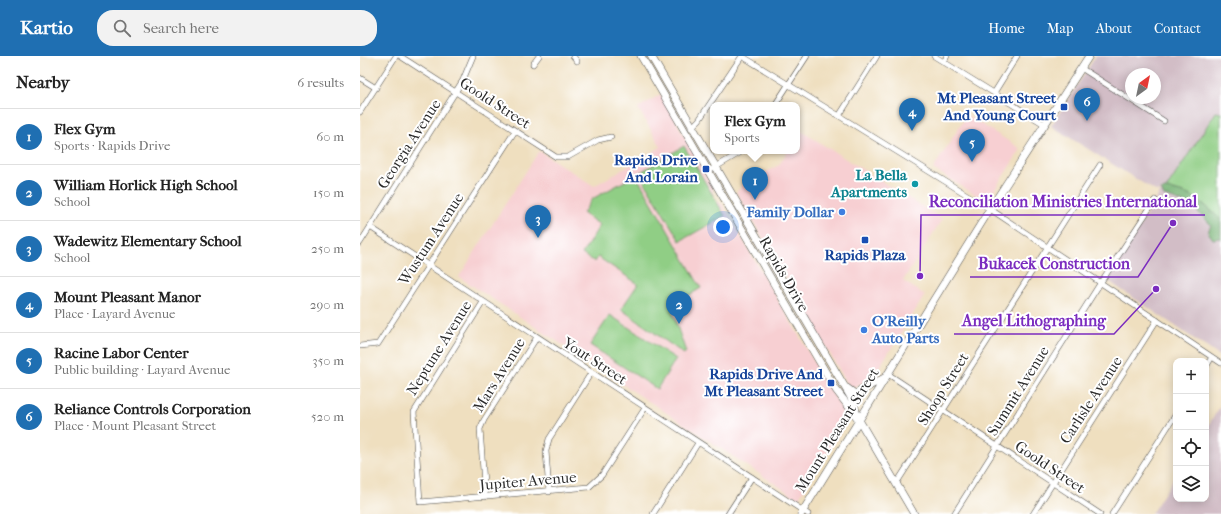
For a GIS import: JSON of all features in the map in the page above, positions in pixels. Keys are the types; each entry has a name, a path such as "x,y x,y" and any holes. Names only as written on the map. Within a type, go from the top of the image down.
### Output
{"street":[{"path":"360,112 396,56"},
{"name":"Goold Street","path":"400,56 556,157 568,158 598,140 611,137"},
{"name":"Georgia Avenue","path":"360,243 456,92 463,80 472,56"},
{"path":"533,64 539,56"},
{"path":"573,56 577,61"},
{"path":"642,59 651,56"},
{"name":"Rapids Drive","path":"651,56 853,401 859,420"},
{"path":"710,102 742,56 990,210 1101,282 1221,363"},
{"path":"777,102 806,56"},
{"path":"839,116 877,56"},
{"path":"934,56 1044,124"},
{"path":"944,62 947,56"},
{"path":"994,93 1017,56"},
{"name":"Mount Pleasant Street","path":"804,513 886,376 1044,124 1089,56"},
{"name":"Rapids Drive","path":"642,59 836,390 859,420 914,514"},
{"path":"1081,68 1164,121"},
{"path":"360,78 376,88"},
{"path":"685,131 693,127 710,102"},
{"name":"Wustum Avenue","path":"360,346 378,344 515,131"},
{"path":"709,172 739,154"},
{"name":"Shoop Street","path":"896,484 1100,165"},
{"name":"Summit Avenue","path":"954,514 1101,282 1155,200"},
{"name":"Yout Street","path":"370,228 804,513"},
{"name":"Neptune Avenue","path":"420,502 414,412 416,406 483,302"},
{"name":"Carlisle Avenue","path":"1033,514 1157,320"},
{"name":"Mars Avenue","path":"484,497 480,429 484,420 537,337"},
{"path":"1209,362 1212,357"},
{"path":"549,492 546,445 591,372"},
{"path":"843,385 855,394 886,376"},
{"name":"Goold Street","path":"886,376 943,410 1100,514"},
{"name":"Jupiter Avenue","path":"420,502 549,492 582,488 594,483 602,475 645,408"},
{"path":"1112,514 1173,419"},
{"path":"653,514 698,443"},
{"path":"728,514 752,478"}],"shaded area":[{"path":"1096,56 1221,56 1221,357 1107,280 1161,191 1157,192 1051,126"},
{"path":"661,94 713,188 713,194 717,201 722,204 847,418 846,423 798,499 459,277 539,151 594,186 661,147 638,108"},
{"path":"967,115 1021,149 986,201 933,169"},
{"path":"801,131 942,219 903,281 925,295 873,377 853,388 848,385 736,192 741,188 740,186 779,165 786,154 800,154"},
{"path":"1221,405 1221,514 1151,514 1173,480 1173,502 1209,502 1209,424"}],"green space":[{"path":"1216,112 1221,113 1221,220 1196,199 1183,193 1166,189"},
{"path":"684,146 725,216 680,241 639,173"},
{"path":"636,175 701,288 673,305 672,311 686,352 684,354 621,309 638,284 598,257 595,262 582,254 600,225 583,213 592,199"},
{"path":"1166,189 1183,193 1196,199 1214,213 1221,220 1221,240 1219,238 1213,239 1208,232 1211,225 1196,211 1184,203 1164,196 1161,190"},
{"path":"610,315 676,359 657,389 590,345"}],"place":[{"name":"Mt Pleasant Street And Young Court","path":"1064,107"},
{"name":"Reliance Controls Corporation","path":"1087,121"},
{"name":"Mount Pleasant Manor","path":"912,131"},
{"name":"Racine Labor Center","path":"972,162"},
{"name":"Rapids Drive And Lorain","path":"706,169"},
{"name":"La Bella Apartments","path":"915,184"},
{"name":"Flex Gym","path":"755,200"},
{"name":"Family Dollar","path":"842,212"},
{"name":"Bukacek Construction","path":"1173,223"},
{"name":"Wadewitz Elementary School","path":"538,238"},
{"name":"Rapids Plaza","path":"865,240"},
{"name":"Reconciliation Ministries International","path":"920,276"},
{"name":"Angel Lithographing","path":"1156,289"},
{"name":"William Horlick High School","path":"679,324"},
{"name":"O'Reilly Auto Parts","path":"864,330"},
{"name":"Rapids Drive And Mt Pleasant Street","path":"831,383"}]}
